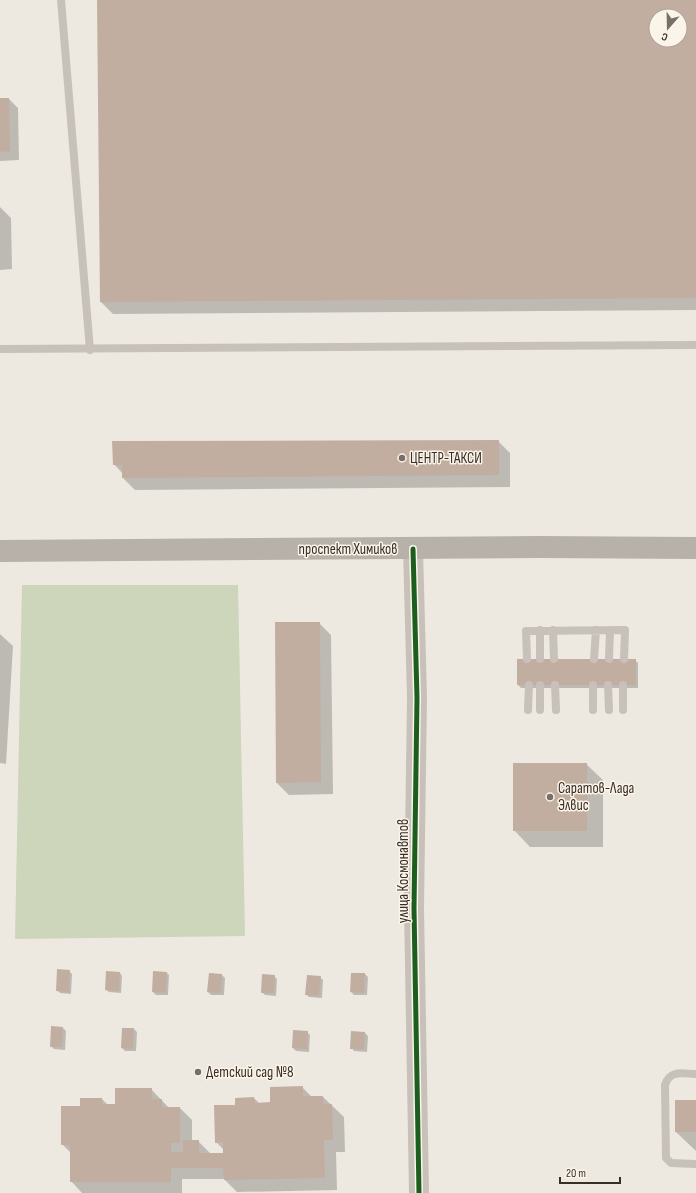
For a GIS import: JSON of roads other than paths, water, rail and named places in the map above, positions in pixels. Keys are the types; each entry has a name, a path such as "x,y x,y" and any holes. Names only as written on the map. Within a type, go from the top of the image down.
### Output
{"main road":[{"name":"проспект Химиков","path":"0,551 539,547 696,548"}],"street":[{"name":"улица Космонавтов","path":"412,549 417,698 414,908 419,1193"}],"lane":[{"path":"61,0 90,350"},
{"path":"0,350 696,345"},
{"path":"527,659 526,630 625,630 624,659"},
{"path":"540,630 540,659"},
{"path":"553,630 554,659"},
{"path":"594,659 596,630"},
{"path":"609,659 610,630"},
{"path":"528,710 529,685"},
{"path":"540,685 540,710"},
{"path":"555,685 556,710"},
{"path":"592,685 593,710"},
{"path":"608,685 609,710"},
{"path":"623,685 623,710"},
{"path":"696,1074 671,1074 667,1078 665,1084 665,1092 666,1158 671,1163 696,1164"}],"place":[{"name":"ЦЕНТР-ТАКСИ","path":"402,458"},
{"name":"Саратов-Лада Элвис","path":"550,797"},
{"name":"Детский сад №8","path":"198,1072"}]}
